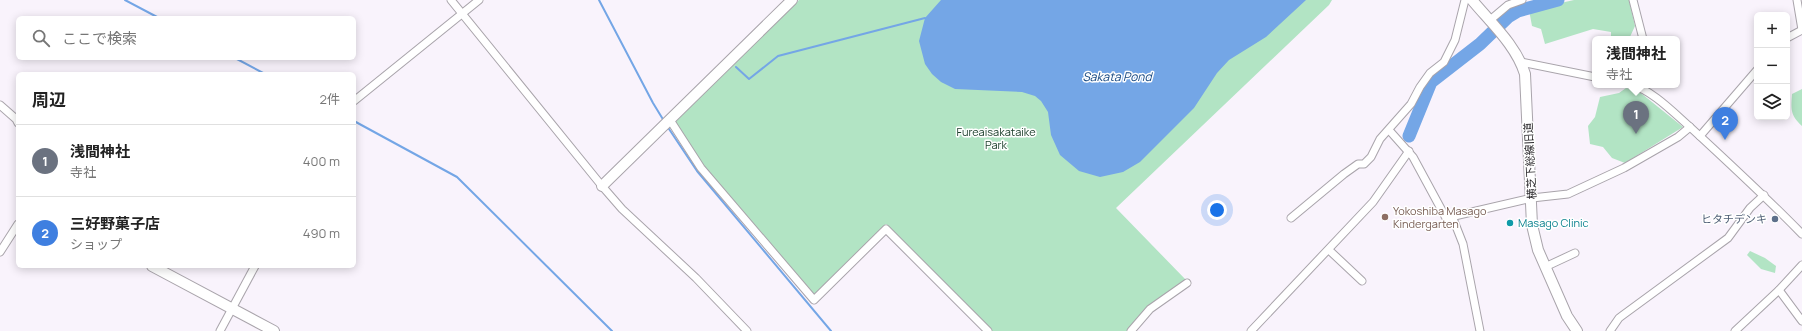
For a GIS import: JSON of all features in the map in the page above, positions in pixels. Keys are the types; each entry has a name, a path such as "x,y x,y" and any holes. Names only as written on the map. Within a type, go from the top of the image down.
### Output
{"street":[{"path":"451,0 622,209 696,278 747,331"},
{"path":"356,99 479,0"},
{"path":"602,186 792,0"},
{"path":"1291,218 1344,174 1358,164 1364,164 1371,157 1380,139 1412,104 1420,86 1430,73 1444,62 1455,40 1464,0"},
{"name":"横芝下総線旧道","path":"1472,0 1515,51 1525,74 1532,198 1532,225 1538,250 1567,316 1577,331"},
{"path":"1489,21 1508,5 1522,0"},
{"path":"1634,0 1642,36"},
{"path":"1790,36 1802,30 1797,0"},
{"path":"1521,62 1592,76"},
{"path":"1700,136 1754,73"},
{"path":"1640,88 1665,105 1690,127 1764,195 1802,234"},
{"path":"0,105 16,119"},
{"path":"670,120 701,168 814,300 886,229 988,331"},
{"path":"1389,130 1409,151 1446,218 1532,198 1568,194 1624,168 1678,137 1690,127"},
{"path":"1251,331 1329,250 1372,202 1409,151"},
{"path":"1610,331 1619,318 1728,238 1750,208 1764,195"},
{"path":"1452,216 1462,244 1480,331"},
{"path":"0,252 16,227"},
{"path":"1329,250 1362,281"},
{"path":"1546,267 1575,253"},
{"path":"1734,331 1779,290 1802,265"},
{"path":"156,268 274,331"},
{"path":"220,331 254,268"},
{"path":"1131,331 1150,309 1187,283"},
{"path":"1779,290 1802,321"}],"green space":[{"name":"Fureaisakataike Park","path":"799,0 1332,0 1329,5 1116,208 1186,280 1146,308 1127,331 991,331 886,224 814,295 702,165 674,122"},
{"path":"1574,0 1629,0 1635,26 1630,36 1611,36 1611,32 1593,29 1545,44 1541,29 1532,26 1529,10"},
{"path":"1626,88 1637,90 1683,127 1625,163 1612,158 1603,147 1590,144 1588,126 1595,117 1600,97 1619,93"},
{"path":"1802,89 1802,126 1793,115 1791,104 1792,94"},
{"path":"1750,251 1765,258 1776,266 1775,273 1761,269 1747,255"}],"water":[{"name":"Sakata Pond","path":"941,0 1306,0 1266,37 1229,60 1217,73 1194,108 1140,162 1123,172 1100,177 1079,171 1060,155 1051,135 1048,112 1041,101 1035,96 1022,92 955,89 941,82 932,74 925,64 919,41 925,18"}],"waterway":[{"path":"125,0 155,16"},
{"path":"599,0 664,121"},
{"path":"1409,136 1431,82 1480,44 1508,17 1518,11 1558,0"},
{"path":"736,67 749,79 778,56 925,18"},
{"path":"239,60 261,72"},
{"path":"356,122 457,177 612,331"},
{"path":"667,126 697,171 831,331"}],"place":[{"name":"浅間神社","path":"1636,134"},
{"name":"三好野菓子店","path":"1725,140"},
{"name":"Yokoshiba Masago Kindergarten","path":"1385,217"},
{"name":"ヒタチデンキ","path":"1775,219"},
{"name":"Masago Clinic","path":"1510,223"}]}
